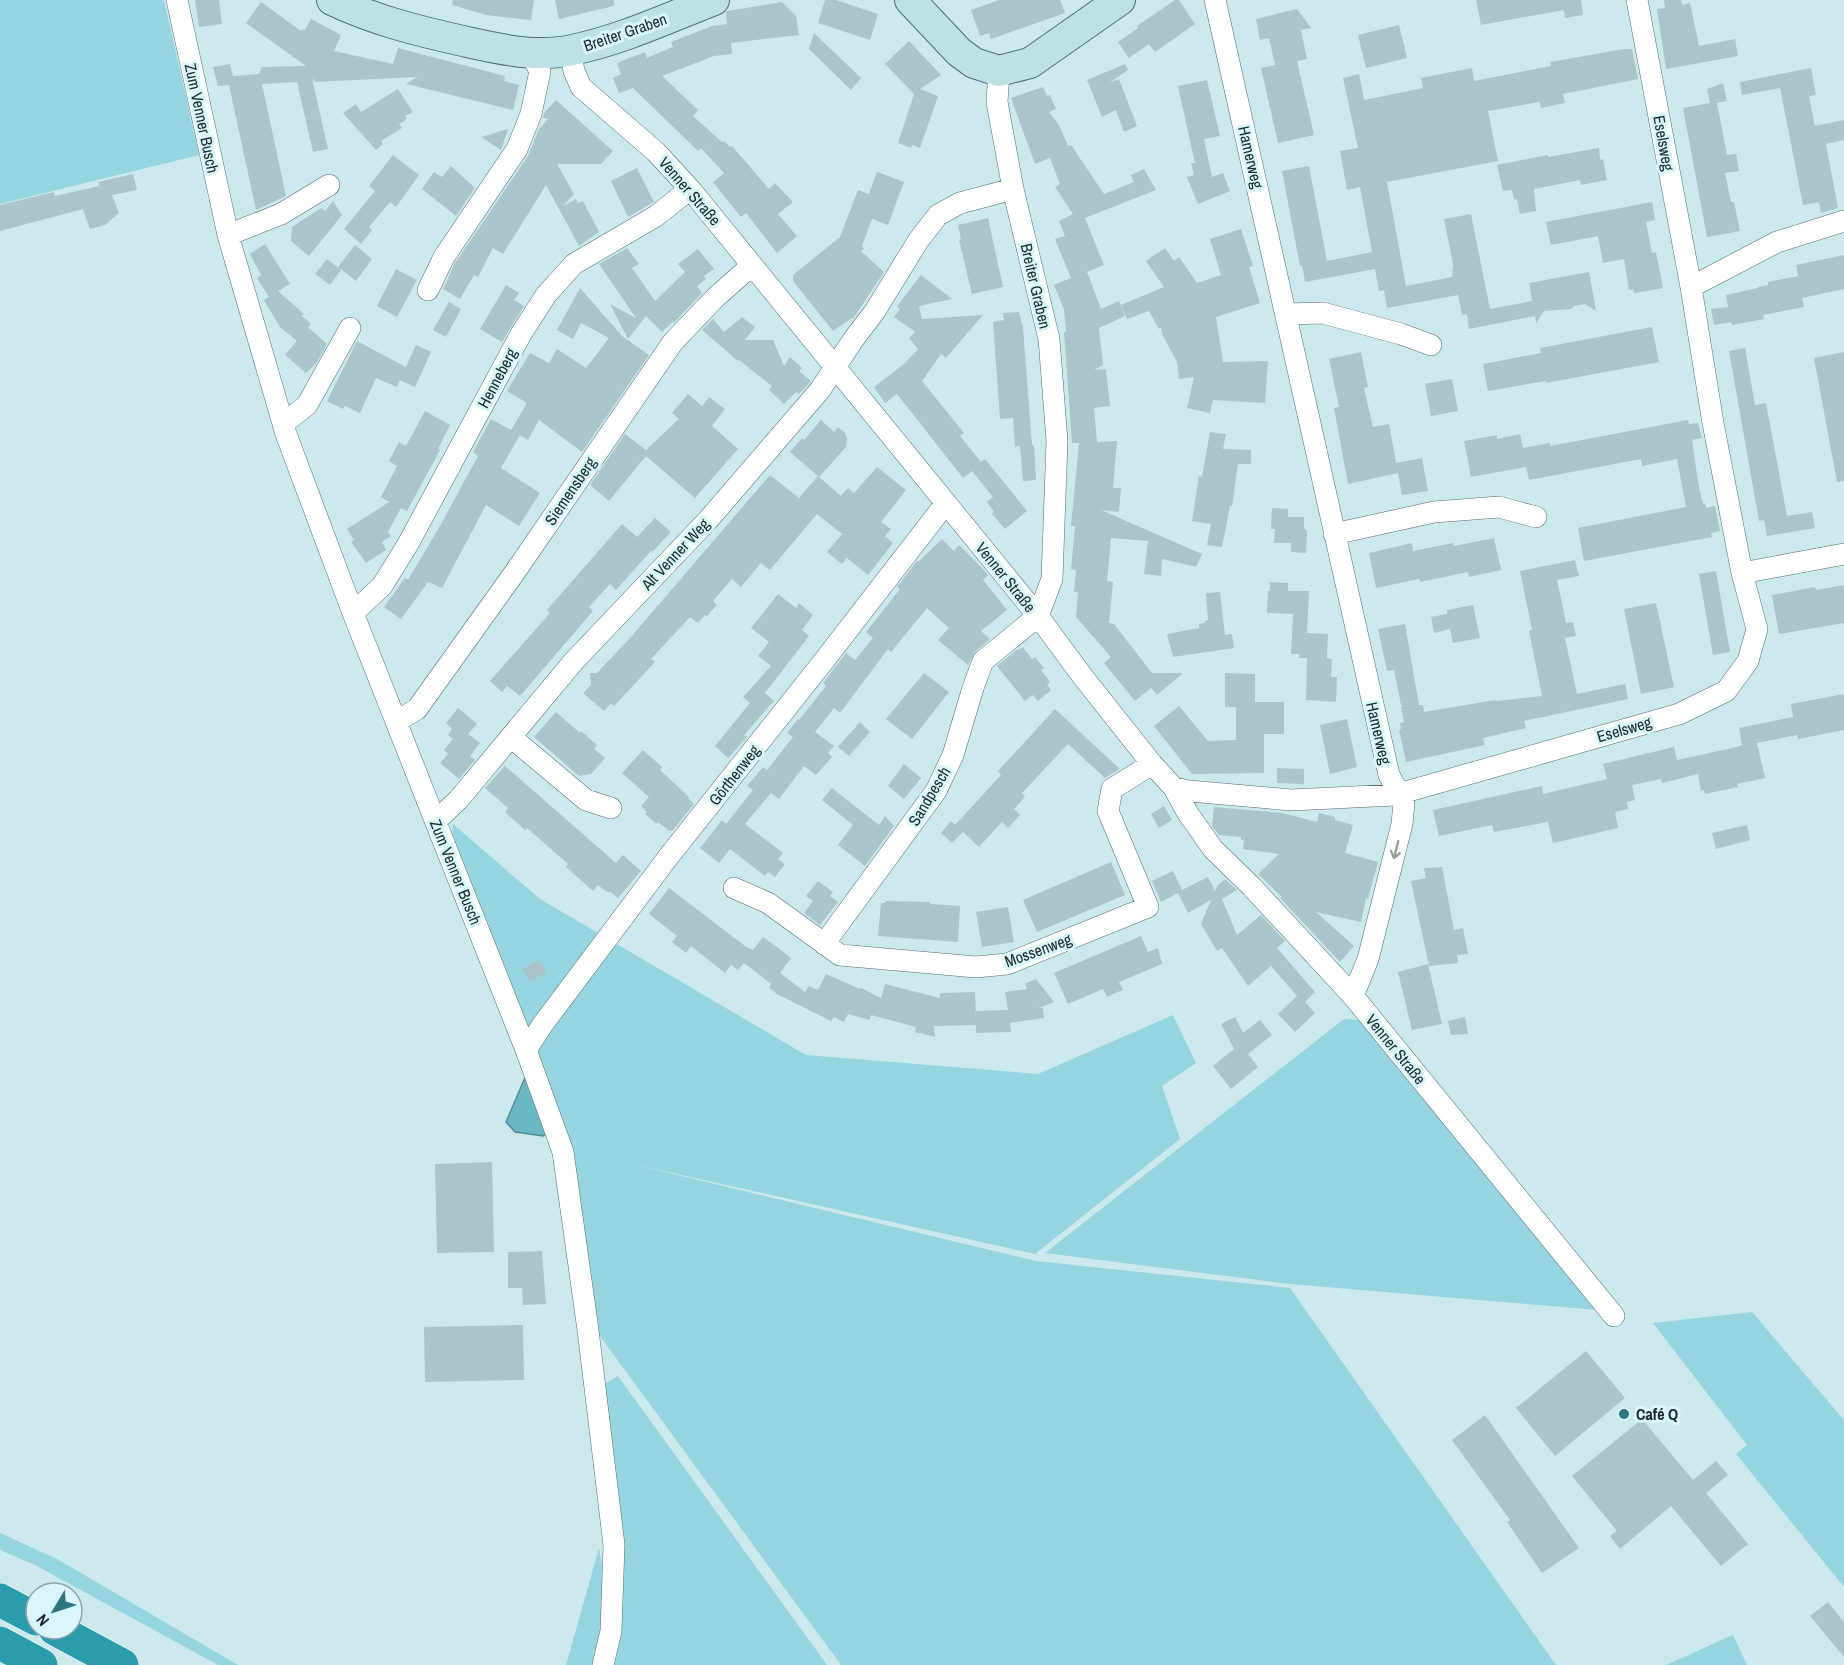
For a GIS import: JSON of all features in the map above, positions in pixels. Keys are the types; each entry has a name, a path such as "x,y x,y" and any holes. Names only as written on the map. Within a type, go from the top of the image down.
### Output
{"highway":[{"path":"0,1600 24,1613"},
{"path":"77,1641 122,1665"},
{"path":"0,1643 41,1665"}],"street":[{"name":"Zum Venner Busch","path":"177,0 228,235 283,424 353,613 526,1050 563,1152 588,1330 614,1545 611,1631 603,1665"},
{"path":"332,0 354,10 415,30 505,50 530,53 570,51"},
{"name":"Breiter Graben","path":"570,51 609,41 714,0"},
{"path":"910,0 959,52 974,63 999,71 1030,63 1119,0"},
{"name":"Hamerweg","path":"1215,0 1389,775 1397,794 1404,803 1402,824 1368,960 1353,996"},
{"name":"Eselsweg","path":"1397,794 1679,714 1726,691 1748,661 1757,629 1742,573 1713,423 1691,287 1637,0"},
{"name":"Venner Straße","path":"570,51 574,71 581,87 656,152 690,189 1038,616 1083,677 1174,788 1187,812 1213,849 1252,887 1353,996 1614,1316"},
{"path":"428,290 444,257 518,149 531,114 540,71 530,53"},
{"name":"Breiter Graben","path":"999,71 997,102 1013,189 1048,339 1057,441 1052,579 1038,616"},
{"path":"228,235 281,214 329,185"},
{"name":"Henneberg","path":"353,613 382,586 408,544 521,334 546,295 574,264 656,216 690,189"},
{"path":"835,368 876,311 918,241 938,215 960,202 1013,189"},
{"path":"1691,287 1777,242 1844,221"},
{"name":"Siemensberg","path":"396,722 417,709 674,342 715,298 752,264"},
{"path":"1286,314 1323,313 1401,334 1431,345"},
{"path":"283,424 307,405 350,328"},
{"name":"Alt Venner Weg","path":"436,820 459,799 512,738 574,661 708,520 820,390 835,368"},
{"name":"Görthenweg","path":"526,1050 669,856 946,503"},
{"path":"1334,534 1434,512 1499,507 1536,517"},
{"path":"1742,573 1844,554"},
{"name":"Sandpesch","path":"824,944 936,791 953,755 983,661 1038,616"},
{"path":"512,738 586,800 611,808"},
{"name":"Mossenweg","path":"734,888 768,903 840,955 976,967 1007,964 1148,907 1108,811 1112,789 1152,764"},
{"path":"1174,788 1291,800 1397,794"}],"shaded area":[{"path":"0,0 164,0 199,155 0,204"},
{"path":"453,824 540,899 806,1055 1038,1074 1173,1015 1196,1063 1162,1086 1180,1139 1035,1254 632,1164 1036,1261 1290,1288 1556,1665 841,1665 594,1328 568,1149 452,835"},
{"path":"1344,1019 1360,1020 1598,1310 1290,1284 1045,1253"},
{"path":"527,1073 548,1132 543,1136 515,1132 506,1122"},
{"path":"1752,1312 1844,1420 1844,1587 1736,1454 1747,1445 1653,1323"},
{"path":"618,1376 827,1665 613,1665 601,1386"},
{"path":"0,1533 57,1559 238,1665 218,1665 84,1592 84,1581 64,1581 0,1550"},
{"path":"599,1548 604,1593 595,1665 566,1665"},
{"path":"1733,1635 1747,1665 1666,1665"}],"building":[{"path":"195,0 219,0 222,24 199,27"},
{"path":"453,0 534,0 531,20 486,15 452,5"},
{"path":"555,0 614,0 614,6 559,19"},
{"path":"825,0 836,0 878,14 870,40 818,23"},
{"path":"999,0 1060,0 1065,13 991,39 989,33 980,36 971,10"},
{"path":"1175,0 1179,0 1195,24 1155,52 1149,44 1129,58 1118,42"},
{"path":"1476,0 1581,0 1583,15 1565,18 1564,10 1481,25"},
{"path":"1664,0 1681,0 1682,5 1690,3 1699,46 1735,39 1738,56 1666,69 1657,9 1665,8"},
{"path":"261,2 301,31 305,30 311,19 341,35 334,51 393,64 398,48 505,76 504,81 519,85 513,110 406,84 417,77 315,82 312,78 328,149 313,152 297,82 262,84 286,196 256,210 229,85 218,86 213,67 230,64 233,76 259,74 262,67 306,66 246,23"},
{"path":"782,2 796,16 799,35 731,43 732,54 714,56 662,76 698,110 693,116 722,142 732,146 769,189 775,183 793,202 778,214 797,236 777,253 746,213 741,217 713,182 724,173 701,148 698,151 633,88 619,93 613,78 621,74 617,63 645,52 647,58 673,47 671,42 712,26 727,24 727,11"},
{"path":"1297,9 1311,28 1301,30 1307,59 1297,61 1314,135 1278,143 1261,68 1275,65 1269,38 1260,40 1256,19"},
{"path":"1399,25 1407,58 1366,68 1358,35"},
{"path":"814,33 861,78 851,90 809,49"},
{"path":"909,41 941,75 920,89 938,96 920,148 912,145 911,148 898,143 914,94 885,64"},
{"path":"1632,49 1638,79 1563,94 1565,103 1541,108 1540,102 1488,111 1498,161 1387,182 1406,286 1452,277 1453,264 1444,219 1471,214 1490,309 1532,301 1529,283 1589,272 1596,311 1585,304 1574,306 1571,309 1544,311 1536,323 1535,316 1469,329 1467,314 1462,315 1458,295 1387,308 1384,290 1379,291 1375,269 1305,282 1282,171 1309,166 1327,261 1372,252 1360,187 1347,190 1340,151 1358,148 1343,78 1359,74 1364,100 1423,88 1421,78 1472,68 1474,81 1551,66 1550,62"},
{"path":"1125,64 1128,70 1109,83 1119,79 1137,126 1124,132 1116,110 1102,117 1087,80"},
{"path":"1811,68 1816,95 1809,96 1815,126 1844,120 1844,140 1826,144 1838,208 1821,213 1819,202 1803,205 1780,88 1742,95 1740,82"},
{"path":"1207,80 1220,136 1204,139 1212,177 1223,173 1230,191 1198,204 1187,177 1194,175 1191,163 1195,163 1178,86"},
{"path":"1723,83 1727,101 1717,103 1727,155 1736,154 1739,171 1725,173 1740,231 1707,237 1683,108 1710,103 1707,89"},
{"path":"1043,87 1047,96 1050,95 1056,109 1049,112 1059,125 1068,146 1071,145 1104,194 1134,182 1131,175 1144,169 1156,190 1085,218 1104,265 1087,272 1101,309 1119,301 1125,316 1099,328 1103,365 1094,370 1106,369 1110,406 1094,408 1097,442 1117,441 1113,488 1121,488 1119,512 1101,510 1202,554 1196,567 1162,559 1161,576 1144,574 1148,541 1111,538 1107,581 1113,582 1109,623 1114,624 1152,673 1183,673 1157,695 1151,688 1135,701 1104,663 1111,657 1076,617 1078,592 1074,592 1076,570 1071,569 1075,526 1071,526 1079,443 1072,443 1064,309 1054,285 1071,278 1055,239 1065,236 1059,221 1073,214 1055,187 1060,184 1050,158 1035,164 1011,98"},
{"path":"398,89 413,112 405,116 407,119 399,124 402,128 381,141 383,144 376,150 343,113 356,104 361,112"},
{"path":"556,100 613,151 601,164 557,164 574,194 563,206 576,199 578,203 583,201 599,232 579,246 546,185 503,254 493,248 478,277 474,275 460,299 443,289 455,263 528,156 539,129 548,119 543,118 544,113"},
{"path":"508,129 501,150 481,137"},
{"path":"1599,148 1600,160 1603,159 1607,180 1581,185 1580,180 1534,189 1536,211 1520,214 1517,199 1514,200 1512,190 1503,191 1497,165"},
{"path":"393,155 419,175 396,207 390,202 369,227 372,230 361,244 344,229 375,191 369,186"},
{"path":"451,166 475,188 456,216 422,189 434,172 442,177"},
{"path":"637,168 654,202 628,217 611,181"},
{"path":"877,172 904,182 888,225 872,219 862,246 864,249 861,251 884,272 853,319 833,331 793,281 793,275 840,237 858,190 869,194"},
{"path":"133,174 137,190 112,195 119,213 105,225 90,229 83,209 0,231 0,205 54,192 55,196 99,186 98,182"},
{"path":"333,201 342,215 309,256 291,241 292,227 321,208 325,211"},
{"path":"1652,202 1655,220 1646,222 1652,253 1656,252 1663,288 1634,293 1633,289 1629,290 1624,259 1603,263 1598,236 1551,245 1546,222"},
{"path":"988,218 1003,287 972,294 959,240 961,239 958,225"},
{"path":"1241,229 1253,266 1249,267 1260,303 1216,317 1223,362 1268,361 1265,403 1213,400 1210,413 1187,408 1194,377 1179,379 1177,362 1162,334 1161,327 1159,329 1149,311 1127,319 1121,305 1164,287 1146,261 1165,248 1174,261 1179,257 1197,283 1221,275 1210,239"},
{"path":"265,244 290,284 278,291 304,314 302,316 311,324 308,327 327,344 317,362 306,373 285,355 297,341 280,327 264,300 269,297 257,278 261,275 250,254"},
{"path":"355,245 372,259 356,281 338,267"},
{"path":"627,248 639,264 632,268 655,301 685,272 678,264 698,249 714,269 704,276 706,279 697,286 702,293 674,323 672,322 662,332 646,316 628,339 610,304 636,318 599,264"},
{"path":"1844,255 1844,289 1802,298 1804,307 1763,315 1764,319 1732,325 1731,322 1714,325 1711,309 1728,307 1726,295 1768,285 1768,282 1798,276 1796,265"},
{"path":"327,259 341,270 330,285 315,274"},
{"path":"396,269 417,280 397,317 377,306"},
{"path":"921,275 952,299 919,306 922,319 983,315 946,358 941,354 922,381 964,433 960,436 981,462 985,459 1027,511 1005,529 992,514 994,512 987,502 993,497 972,471 963,478 897,394 885,403 874,387 904,364 918,349 909,338 915,332 894,317 900,309 897,306"},
{"path":"506,285 519,293 514,300 524,306 502,342 480,329"},
{"path":"580,288 622,336 649,355 582,452 539,420 528,440 520,435 501,468 540,493 519,526 486,505 442,588 428,582 401,619 384,607 405,578 408,580 440,526 478,456 473,452 491,419 511,430 527,403 507,391 530,353 549,363 557,349 586,368 609,338 581,323 573,339 557,330"},
{"path":"449,302 461,309 446,337 433,330"},
{"path":"1019,312 1023,328 1036,480 1023,481 1020,446 1015,447 1013,418 1000,419 993,322 1004,320 1003,313"},
{"path":"742,317 755,327 745,340 773,340 784,366 790,357 802,368 799,371 811,381 799,394 796,392 784,404 769,390 772,386 702,330 713,319 724,332"},
{"path":"1652,327 1659,362 1546,383 1546,381 1488,391 1483,364 1541,353 1540,348"},
{"path":"357,341 406,367 416,345 431,352 415,387 400,380 397,387 376,378 360,413 345,406 343,409 327,401"},
{"path":"1745,348 1755,405 1766,403 1787,516 1812,512 1815,528 1767,536 1764,520 1759,521 1729,351"},
{"path":"1361,352 1368,387 1364,388 1373,427 1389,424 1398,473 1348,484 1334,408 1339,407 1329,359"},
{"path":"1844,352 1844,481 1837,482 1814,358"},
{"path":"1452,379 1458,411 1431,416 1425,384"},
{"path":"688,394 702,406 709,397 725,409 712,426 738,449 695,498 646,456 609,501 590,485 625,434 646,450 679,419 672,413"},
{"path":"425,411 450,425 438,449 440,450 407,511 401,508 388,532 391,536 382,542 386,550 366,563 351,542 354,540 347,529 389,502 381,497 397,466 389,461 399,442 406,446"},
{"path":"821,420 834,432 838,427 845,433 847,439 846,447 819,477 790,452"},
{"path":"1688,420 1689,424 1698,423 1702,438 1692,440 1703,504 1705,503 1706,508 1715,506 1720,531 1711,533 1712,537 1584,561 1578,528 1686,507 1677,459 1642,466 1641,459 1529,480 1526,467 1471,477 1464,441 1497,435 1497,439 1520,434 1523,448 1550,443 1550,446"},
{"path":"1210,432 1226,434 1223,449 1251,450 1251,464 1238,464 1232,506 1230,506 1222,547 1207,545 1211,524 1192,521 1199,476 1202,477"},
{"path":"1422,458 1428,491 1402,495 1396,463"},
{"path":"877,467 906,490 881,522 891,529 885,536 893,543 868,575 847,558 842,564 827,552 842,534 817,514 770,570 761,563 741,587 732,579 713,601 717,605 707,616 705,615 698,623 690,617 651,659 655,662 614,706 611,703 604,711 583,693 591,685 590,673 597,673 630,638 770,475 799,498 818,476 841,496 848,488 854,493"},
{"path":"1272,508 1288,509 1288,517 1304,517 1304,528 1307,531 1306,553 1291,552 1291,543 1274,543 1275,529 1271,529"},
{"path":"655,518 671,532 616,590 610,584 589,607 593,611 520,696 507,686 502,692 490,681 550,613 547,610 622,524 637,537"},
{"path":"1494,538 1501,570 1469,577 1468,572 1420,582 1419,579 1376,588 1369,553 1412,543 1413,551"},
{"path":"942,539 954,551 959,545 981,567 988,575 983,580 1007,610 981,631 990,639 975,652 968,665 938,640 949,628 927,608 891,652 888,649 840,713 834,708 815,732 834,746 828,753 832,757 816,775 804,766 779,799 771,793 745,824 783,853 778,859 785,864 775,877 768,872 765,876 730,849 719,863 700,848 722,820 726,824 753,790 747,786 763,767 767,770 793,737 787,733 826,686 823,683 846,653 855,660 873,638 866,632 900,589 897,587 917,561"},
{"path":"1575,560 1579,576 1557,580 1566,623 1573,622 1576,636 1565,638 1577,694 1625,684 1628,699 1524,721 1526,728 1483,738 1485,745 1406,762 1399,730 1401,729 1400,723 1404,722 1401,707 1403,705 1401,705 1394,670 1387,671 1378,629 1405,624 1419,705 1423,705 1424,712 1495,700 1542,696 1520,571"},
{"path":"1716,571 1730,652 1713,655 1699,574"},
{"path":"1270,582 1288,583 1288,591 1309,591 1307,633 1328,634 1327,658 1332,659 1331,677 1337,677 1336,702 1306,700 1307,658 1299,658 1299,654 1291,654 1293,614 1267,613"},
{"path":"1844,585 1844,623 1779,634 1772,595 1815,587 1816,590"},
{"path":"1220,592 1225,635 1232,634 1234,648 1173,657 1167,634 1199,628 1199,624 1208,620 1206,593"},
{"path":"778,594 796,608 799,603 813,615 802,630 809,636 765,693 774,701 744,735 747,737 728,758 715,746 750,703 743,697 771,666 758,656 769,642 751,628"},
{"path":"1656,603 1674,687 1641,694 1624,609"},
{"path":"1473,605 1480,638 1453,643 1450,629 1434,633 1431,617 1447,614 1447,610"},
{"path":"1023,647 1032,659 1035,657 1044,668 1041,670 1050,682 1047,685 1051,690 1038,701 1033,695 1025,701 997,666"},
{"path":"924,673 949,692 912,739 886,719"},
{"path":"1225,673 1255,674 1255,702 1284,702 1284,734 1264,734 1264,773 1192,774 1154,726 1179,706 1208,741 1236,740 1236,707 1225,707"},
{"path":"1844,694 1844,730 1798,739 1797,735 1757,743 1765,778 1705,794 1704,790 1701,791 1698,774 1662,783 1661,779 1632,785 1635,800 1627,802 1628,809 1615,812 1618,828 1553,843 1548,822 1494,832 1492,825 1439,836 1433,810 1542,786 1543,794 1607,779 1603,764 1674,747 1677,760 1737,747 1742,745 1739,728 1793,717 1791,704"},
{"path":"458,708 477,724 468,734 480,743 470,756 475,760 459,779 440,763 448,754 444,750 453,739 448,735 452,729 446,723"},
{"path":"1055,709 1120,769 1105,778 1068,744 1022,793 1025,797 1014,809 1020,815 1008,828 1002,822 979,847 963,832 952,843 941,833 951,821 955,825 1001,775 998,771"},
{"path":"556,712 597,745 594,749 605,758 591,774 579,776 534,737"},
{"path":"1347,719 1357,767 1330,774 1320,725"},
{"path":"860,722 870,732 849,756 838,747"},
{"path":"643,750 662,767 660,770 694,804 673,830 669,831 645,814 647,812 641,806 649,797 622,773"},
{"path":"904,764 921,778 904,799 888,786"},
{"path":"505,766 616,863 623,855 641,871 618,898 598,885 593,891 566,867 568,864 505,812 508,808 485,788"},
{"path":"1277,768 1304,769 1304,784 1277,783"},
{"path":"832,788 879,825 885,816 894,826 865,866 838,845 853,825 822,800"},
{"path":"1164,806 1172,820 1159,828 1151,814"},
{"path":"1214,807 1282,813 1317,822 1319,813 1353,825 1345,853 1378,862 1361,922 1316,912 1354,946 1340,962 1280,898 1282,897 1258,874 1279,854 1243,849 1244,840 1241,840 1241,837 1219,835 1212,826"},
{"path":"1747,825 1750,840 1716,849 1712,833"},
{"path":"1111,862 1125,895 1037,932 1023,900"},
{"path":"1442,867 1454,930 1463,928 1468,954 1457,955 1458,963 1429,966 1411,881 1426,878 1424,868"},
{"path":"1173,871 1182,890 1208,877 1215,891 1225,879 1237,890 1222,899 1237,935 1261,915 1285,941 1277,948 1315,992 1305,1002 1315,1013 1295,1032 1278,1014 1297,996 1271,966 1248,986 1222,948 1217,951 1201,924 1211,900 1188,913 1178,893 1161,902 1152,881"},
{"path":"818,881 833,892 830,896 838,902 820,925 804,913 813,901 806,896"},
{"path":"669,888 745,946 753,950 763,937 777,947 791,958 780,973 805,992 809,986 818,990 826,974 881,998 885,984 940,998 940,993 975,992 976,1018 976,1011 1008,1010 1005,992 1027,989 1025,984 1036,979 1054,1002 1039,1008 1043,1008 1044,1018 1010,1023 1011,1032 976,1033 976,1025 934,1026 935,1037 915,1032 916,1027 871,1015 870,1020 848,1014 844,1022 834,1017 831,1021 777,994 769,988 771,984 744,963 738,970 731,965 725,973 691,946 686,953 672,942 677,936 649,914"},
{"path":"886,901 930,902 930,904 960,906 958,942 878,936 881,903"},
{"path":"1008,907 1014,942 982,947 976,912"},
{"path":"1141,936 1148,952 1158,948 1162,964 1119,982 1123,990 1107,997 1103,989 1068,1004 1054,973"},
{"path":"539,960 547,972 530,982 522,969"},
{"path":"1428,964 1442,1024 1412,1030 1398,972"},
{"path":"1235,1017 1243,1033 1260,1020 1272,1035 1248,1054 1258,1067 1231,1089 1213,1066 1234,1049 1221,1024"},
{"path":"1465,1017 1468,1034 1451,1035 1448,1021"},
{"path":"492,1162 494,1252 437,1253 435,1164"},
{"path":"542,1251 546,1304 523,1305 522,1288 508,1288 508,1252"},
{"path":"523,1325 524,1380 425,1382 424,1327"},
{"path":"1586,1351 1625,1398 1555,1456 1516,1408"},
{"path":"1485,1415 1579,1548 1542,1573 1507,1522 1510,1520 1452,1440"},
{"path":"1642,1419 1693,1480 1716,1461 1728,1475 1706,1493 1748,1544 1721,1566 1671,1506 1620,1549 1610,1536 1617,1531 1572,1476"},
{"path":"1828,1602 1844,1622 1844,1657 1810,1616"}],"place":[{"name":"Café Q","path":"1624,1414"}]}
